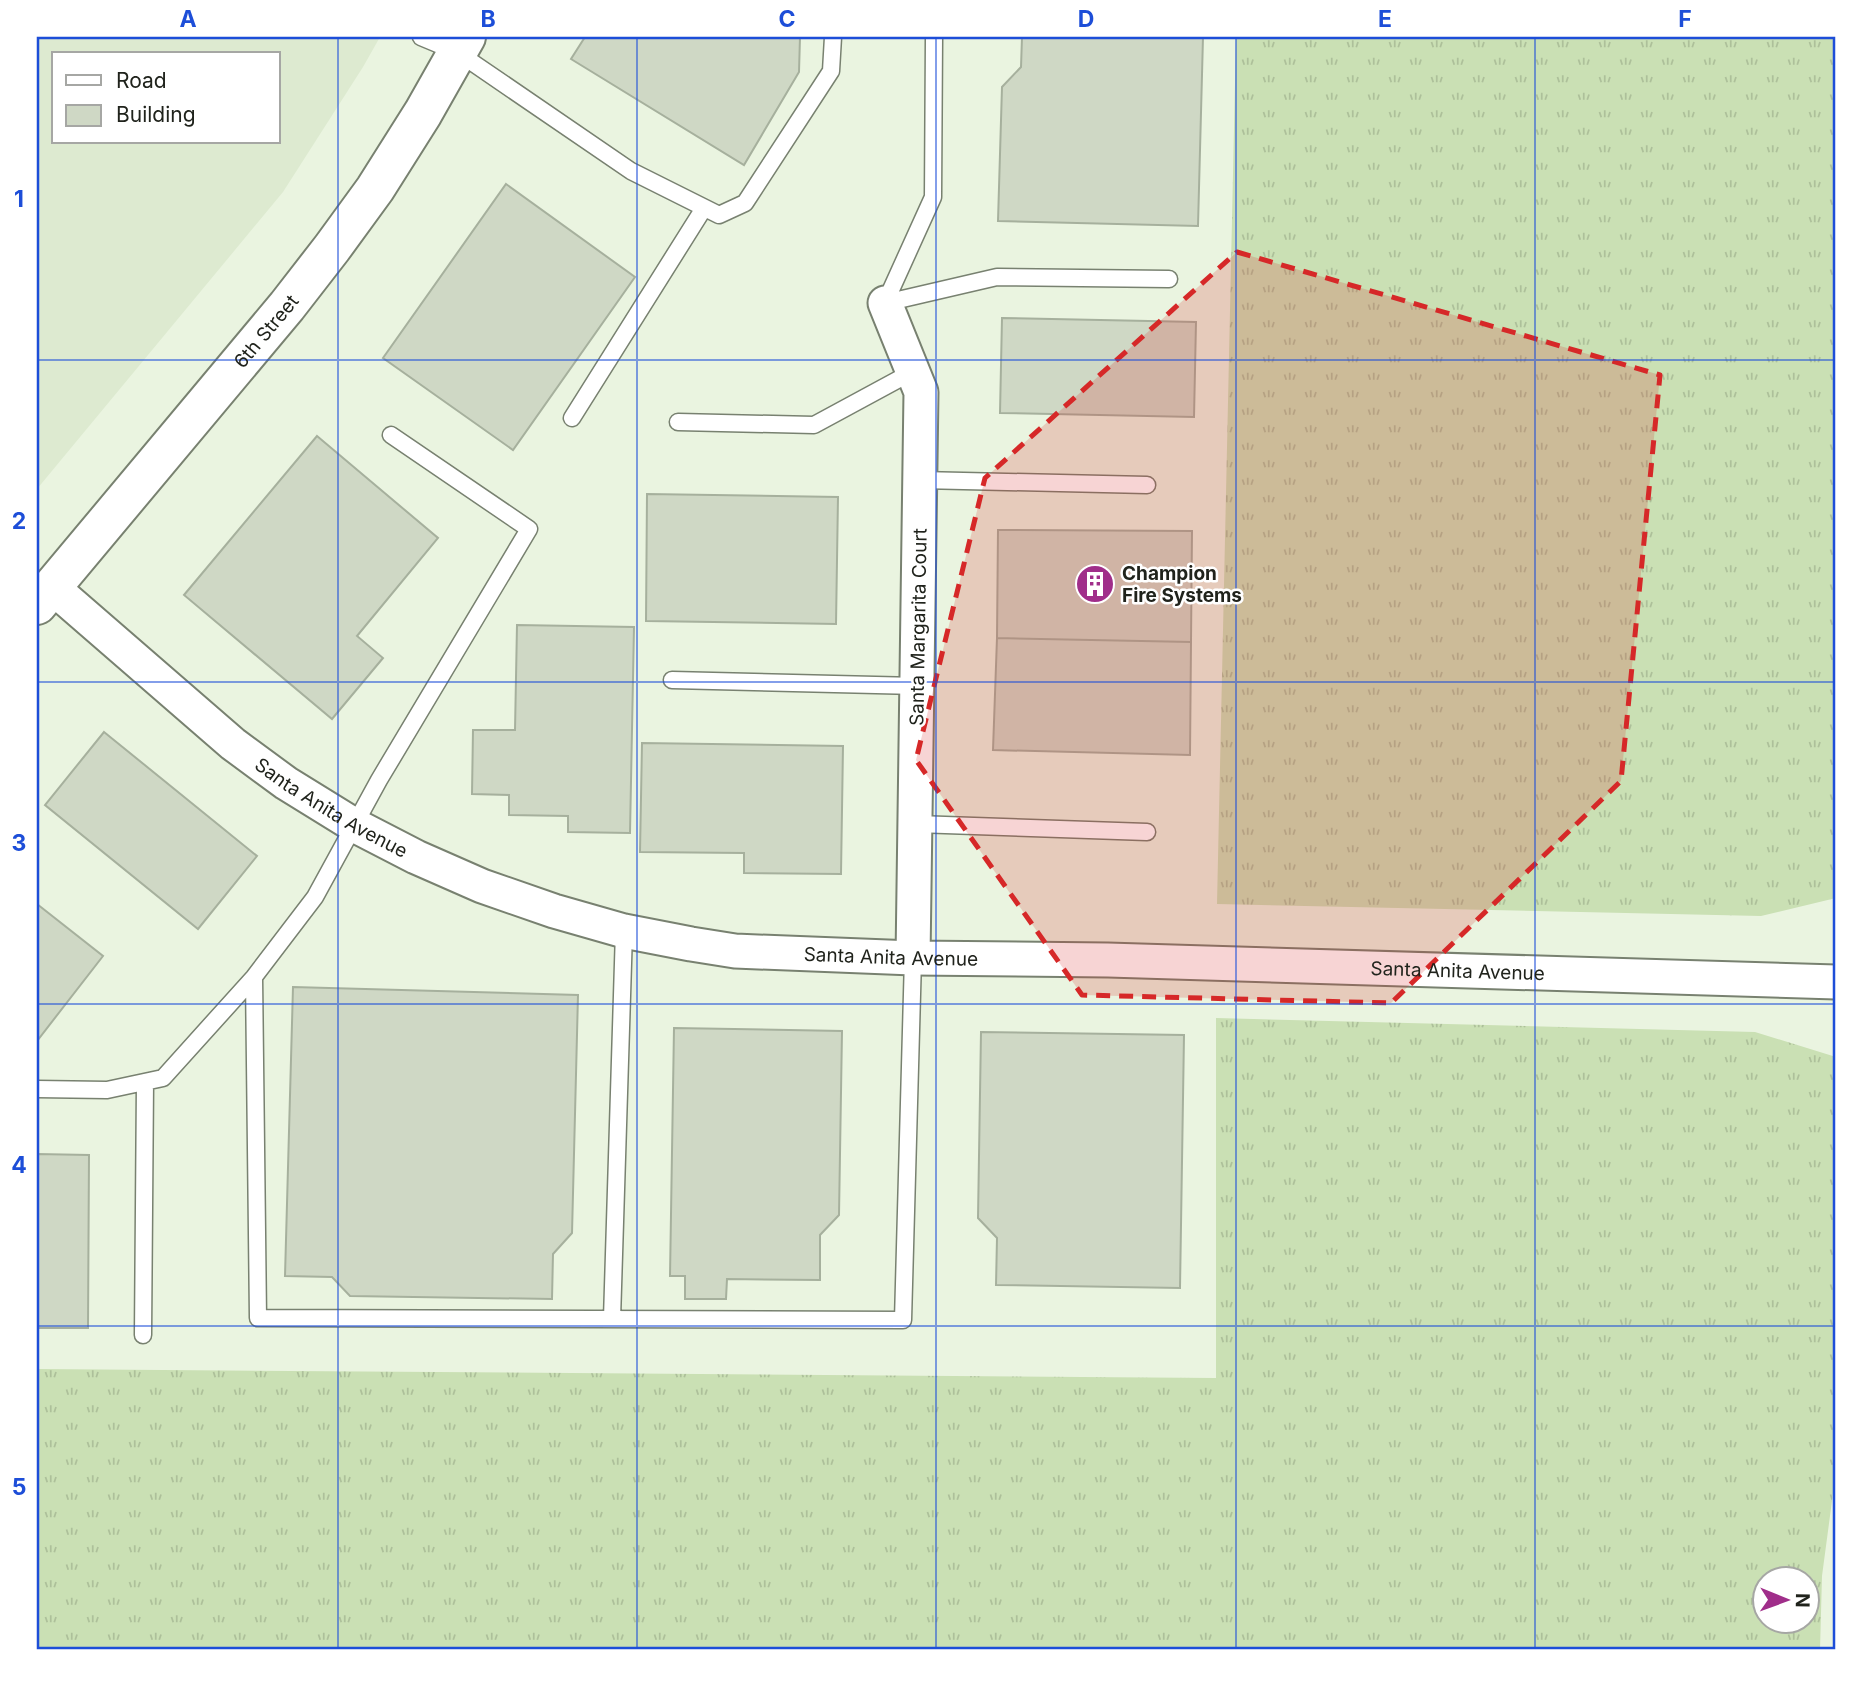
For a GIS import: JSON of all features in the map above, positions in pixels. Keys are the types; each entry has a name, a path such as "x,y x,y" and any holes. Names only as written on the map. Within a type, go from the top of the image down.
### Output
{"street":[{"name":"6th Street","path":"44,590 270,328 332,248 375,189 461,45"},
{"name":"Santa Margarita Court","path":"885,303 921,392 913,958"},
{"name":"Santa Anita Avenue","path":"44,590 233,744 286,783 354,825 416,857 482,886 554,912 624,931 735,951 1836,982"}],"lane":[{"path":"421,37 461,45 631,171 719,215 745,203 831,71 834,37"},
{"path":"885,303 933,197 934,37"},
{"path":"572,418 704,208"},
{"path":"885,303 997,277 1169,279"},
{"path":"678,422 814,425 912,372"},
{"path":"37,1089 107,1090 163,1078 254,977 315,897 354,825 529,529 391,435"},
{"path":"919,480 1147,485"},
{"path":"673,680 917,686"},
{"path":"916,824 1147,832"},
{"path":"612,1319 624,931"},
{"path":"254,977 258,1318 903,1320 913,958"},
{"path":"142,1335 145,1082"}],"highlighted area":[{"path":"1237,252 1660,375 1621,781 1391,1003 1082,995 916,760 985,478"}],"shaded area":[{"path":"37,37 380,37 283,192 37,489"}],"green space":[{"path":"1236,37 1836,37 1836,898 1761,916 1217,904"},
{"path":"1216,1018 1755,1032 1836,1057 1836,1471 1822,1576 1820,1650 37,1650 37,1369 1216,1378"}],"building":[{"path":"585,37 800,37 799,72 744,165 571,59"},
{"path":"1022,37 1203,37 1198,226 998,221 1002,87 1021,67"},
{"path":"506,184 635,277 513,450 383,358"},
{"path":"1002,318 1196,322 1194,417 1000,413"},
{"path":"317,436 438,538 357,636 383,658 332,719 184,595"},
{"path":"647,494 838,497 836,624 646,621"},
{"name":"Champion Fire Systems","path":"998,530 1192,531 1191,642 997,638"},
{"path":"517,625 634,627 630,833 568,832 568,816 509,815 509,795 472,794 473,730 515,730"},
{"path":"997,638 1191,642 1190,755 993,750"},
{"path":"104,732 257,856 198,929 45,805"},
{"path":"642,743 843,746 841,874 744,873 744,853 640,852"},
{"path":"37,904 103,956 37,1041"},
{"path":"293,987 578,995 572,1233 553,1254 552,1299 350,1296 332,1277 285,1276"},
{"path":"674,1028 842,1031 839,1215 820,1235 820,1280 727,1279 726,1299 685,1299 685,1276 670,1276"},
{"path":"981,1032 1184,1035 1180,1288 996,1285 997,1238 978,1218"},
{"path":"37,1154 89,1155 88,1328 37,1328"}],"place":[{"name":"Champion Fire Systems","path":"1095,584"}]}
